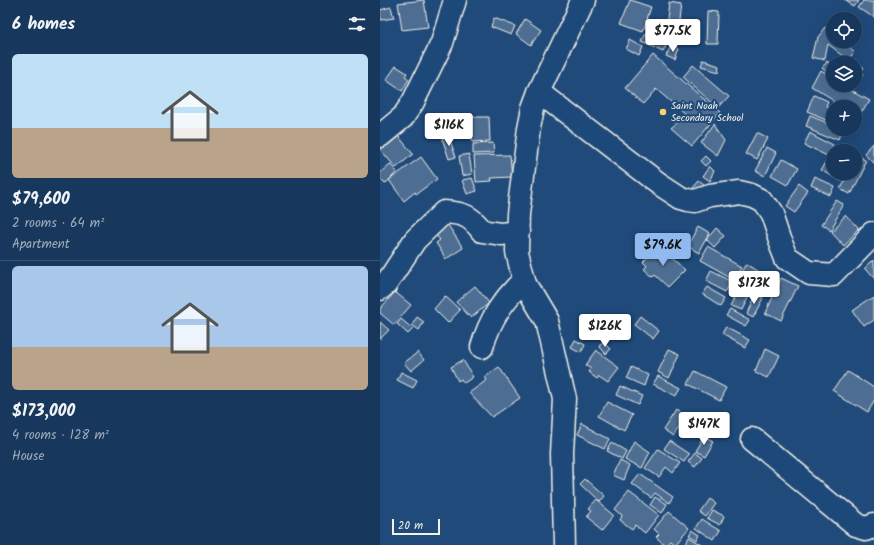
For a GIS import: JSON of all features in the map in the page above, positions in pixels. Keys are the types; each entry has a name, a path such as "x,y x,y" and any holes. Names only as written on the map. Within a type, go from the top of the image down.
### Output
{"street":[{"path":"380,136 403,117 413,102 442,43 455,0"},
{"path":"564,545 562,454 565,399 546,321 524,280 517,252 518,214 533,108 539,92 584,0"},
{"path":"539,92 658,183 682,198 695,201 710,196 739,192 752,195 762,200 771,213 787,258 809,273 834,275 874,234"},
{"path":"380,289 386,284 415,240 444,212 460,212 476,222 482,231 501,234 518,232"},
{"path":"482,347 487,330 498,310 509,295 524,280"},
{"path":"752,439 856,525 866,528 874,525"}],"building":[{"path":"424,0 428,27 402,30 398,3"},
{"path":"630,0 651,7 643,31 621,23"},
{"path":"845,0 859,0 855,6"},
{"path":"864,0 874,0 874,17 859,7"},
{"path":"669,3 681,5 678,29 666,27"},
{"path":"391,7 394,18 381,20 380,10"},
{"path":"708,11 719,12 718,44 707,44"},
{"path":"494,18 515,26 511,35 491,27"},
{"path":"525,19 541,30 531,45 516,34"},
{"path":"825,28 826,29 826,48 827,48 825,61 813,58 818,37"},
{"path":"662,30 672,35 670,39 661,35"},
{"path":"646,33 667,44 663,52 642,42"},
{"path":"630,40 643,47 639,56 626,49"},
{"path":"671,46 679,49 675,60 666,56"},
{"path":"832,48 851,48 856,52 852,56 843,56"},
{"path":"653,55 720,113 692,146 671,128 686,115 656,89 643,104 625,88"},
{"path":"703,60 720,65 719,71 701,66"},
{"path":"826,64 826,71 822,68"},
{"path":"693,65 729,96 718,108 683,77"},
{"path":"396,66 407,73 405,76 409,79 402,91 386,80"},
{"path":"821,71 826,74 826,92 856,92 869,99 862,111 862,100 832,100 812,88"},
{"path":"814,96 826,102 826,120 807,112"},
{"path":"810,116 826,122 826,134 806,126"},
{"path":"471,117 489,117 490,141 472,142"},
{"path":"715,124 726,140 718,156 701,143"},
{"path":"810,131 835,144 826,144 826,154 804,143"},
{"path":"395,132 413,154 396,168 380,149 380,145"},
{"path":"757,133 768,139 757,160 746,154"},
{"path":"448,135 456,157 449,159 442,138"},
{"path":"830,136 842,136 840,140"},
{"path":"493,143 494,153 473,154 473,144"},
{"path":"874,146 874,163 866,155"},
{"path":"767,148 776,153 765,176 755,171"},
{"path":"469,154 472,174 462,176 459,156"},
{"path":"510,155 512,177 491,178 492,181 476,182 474,156"},
{"path":"706,156 711,161 706,166 701,161"},
{"path":"421,157 437,179 416,194 415,192 404,201 389,180"},
{"path":"862,158 866,160 862,168"},
{"path":"781,160 797,169 788,185 772,176"},
{"path":"826,163 826,172 822,170"},
{"path":"390,164 397,172 385,184 380,179 380,173"},
{"path":"710,166 715,171 710,181 703,176"},
{"path":"472,178 477,191 467,194 462,180"},
{"path":"815,179 835,188 831,197 811,188"},
{"path":"844,180 856,180 849,194 840,189"},
{"path":"699,181 705,186 697,195 691,190"},
{"path":"799,186 808,193 794,212 785,206"},
{"path":"837,201 844,205 829,230 821,225"},
{"path":"846,216 859,230 843,245 830,231"},
{"path":"448,225 463,248 446,259 436,243 440,240 435,234"},
{"path":"698,227 710,234 699,253 687,246"},
{"path":"717,228 726,236 715,248 707,240"},
{"path":"659,246 685,270 668,287 655,275 653,277 644,269 647,266 643,262"},
{"path":"708,247 742,266 734,280 700,261"},
{"path":"874,260 874,279 865,269"},
{"path":"747,262 777,282 769,295 739,275"},
{"path":"711,271 733,282 727,292 706,281"},
{"path":"781,278 798,286 781,321 765,313"},
{"path":"743,283 752,287 741,310 731,306"},
{"path":"475,286 489,303 471,318 456,302"},
{"path":"707,287 726,298 721,306 702,294"},
{"path":"395,292 411,305 394,325 380,313 380,309"},
{"path":"755,294 763,298 753,317 746,313"},
{"path":"874,295 874,320 864,327 852,310"},
{"path":"445,296 460,310 448,323 434,309"},
{"path":"730,309 750,320 746,326 726,315"},
{"path":"640,316 659,331 653,339 634,324"},
{"path":"417,317 424,322 419,330 412,325"},
{"path":"401,319 413,329 408,334 397,324"},
{"path":"380,322 389,330 380,339"},
{"path":"726,327 750,340 745,348 722,335"},
{"path":"576,339 585,344 581,352 572,347"},
{"path":"604,342 611,349 606,354 599,346"},
{"path":"669,349 680,354 669,378 658,372"},
{"path":"765,349 779,356 769,377 756,371"},
{"path":"596,350 619,367 608,381 599,375 597,378 589,372 591,369 585,365"},
{"path":"418,352 424,360 411,371 404,363"},
{"path":"463,360 473,377 464,383 461,379 458,381 451,367"},
{"path":"499,367 520,398 492,417 469,393 487,380 485,377"},
{"path":"631,367 648,375 644,386 626,378"},
{"path":"848,370 874,387 874,400 867,412 834,391"},
{"path":"695,371 726,387 719,400 688,384"},
{"path":"401,372 417,380 413,388 397,380"},
{"path":"658,376 681,388 676,396 653,384"},
{"path":"620,386 642,396 638,405 616,395"},
{"path":"607,402 632,415 624,430 599,416"},
{"path":"676,410 691,420 685,430 680,427 673,437 663,430"},
{"path":"582,424 610,439 605,449 577,435"},
{"path":"704,436 713,441 704,456 695,451"},
{"path":"634,441 650,452 642,468 625,459"},
{"path":"669,441 689,454 684,462 664,449"},
{"path":"612,443 626,451 622,459 607,451"},
{"path":"658,449 680,463 673,473 666,467 659,477 645,468"},
{"path":"695,453 702,458 695,467 688,462"},
{"path":"620,460 630,465 624,480 613,475"},
{"path":"640,474 673,497 669,503 655,493 651,498 632,484"},
{"path":"585,479 604,496 599,502 580,484"},
{"path":"629,492 659,515 645,533 635,525 632,529 620,520 622,516 615,510"},
{"path":"655,497 667,504 662,513 650,505"},
{"path":"707,498 714,503 705,516 698,511"},
{"path":"596,500 614,515 602,530 586,517 591,511 588,509"},
{"path":"712,510 724,516 720,525 707,518"},
{"path":"669,511 689,528 675,544 670,540 665,545 656,537 659,534 654,529"},
{"path":"702,519 721,531 715,541 696,528"},
{"path":"692,530 700,535 697,540 689,535"},
{"path":"689,537 702,545 685,545"}],"place":[{"name":"Saint Noah Secondary School","path":"663,112"}]}
